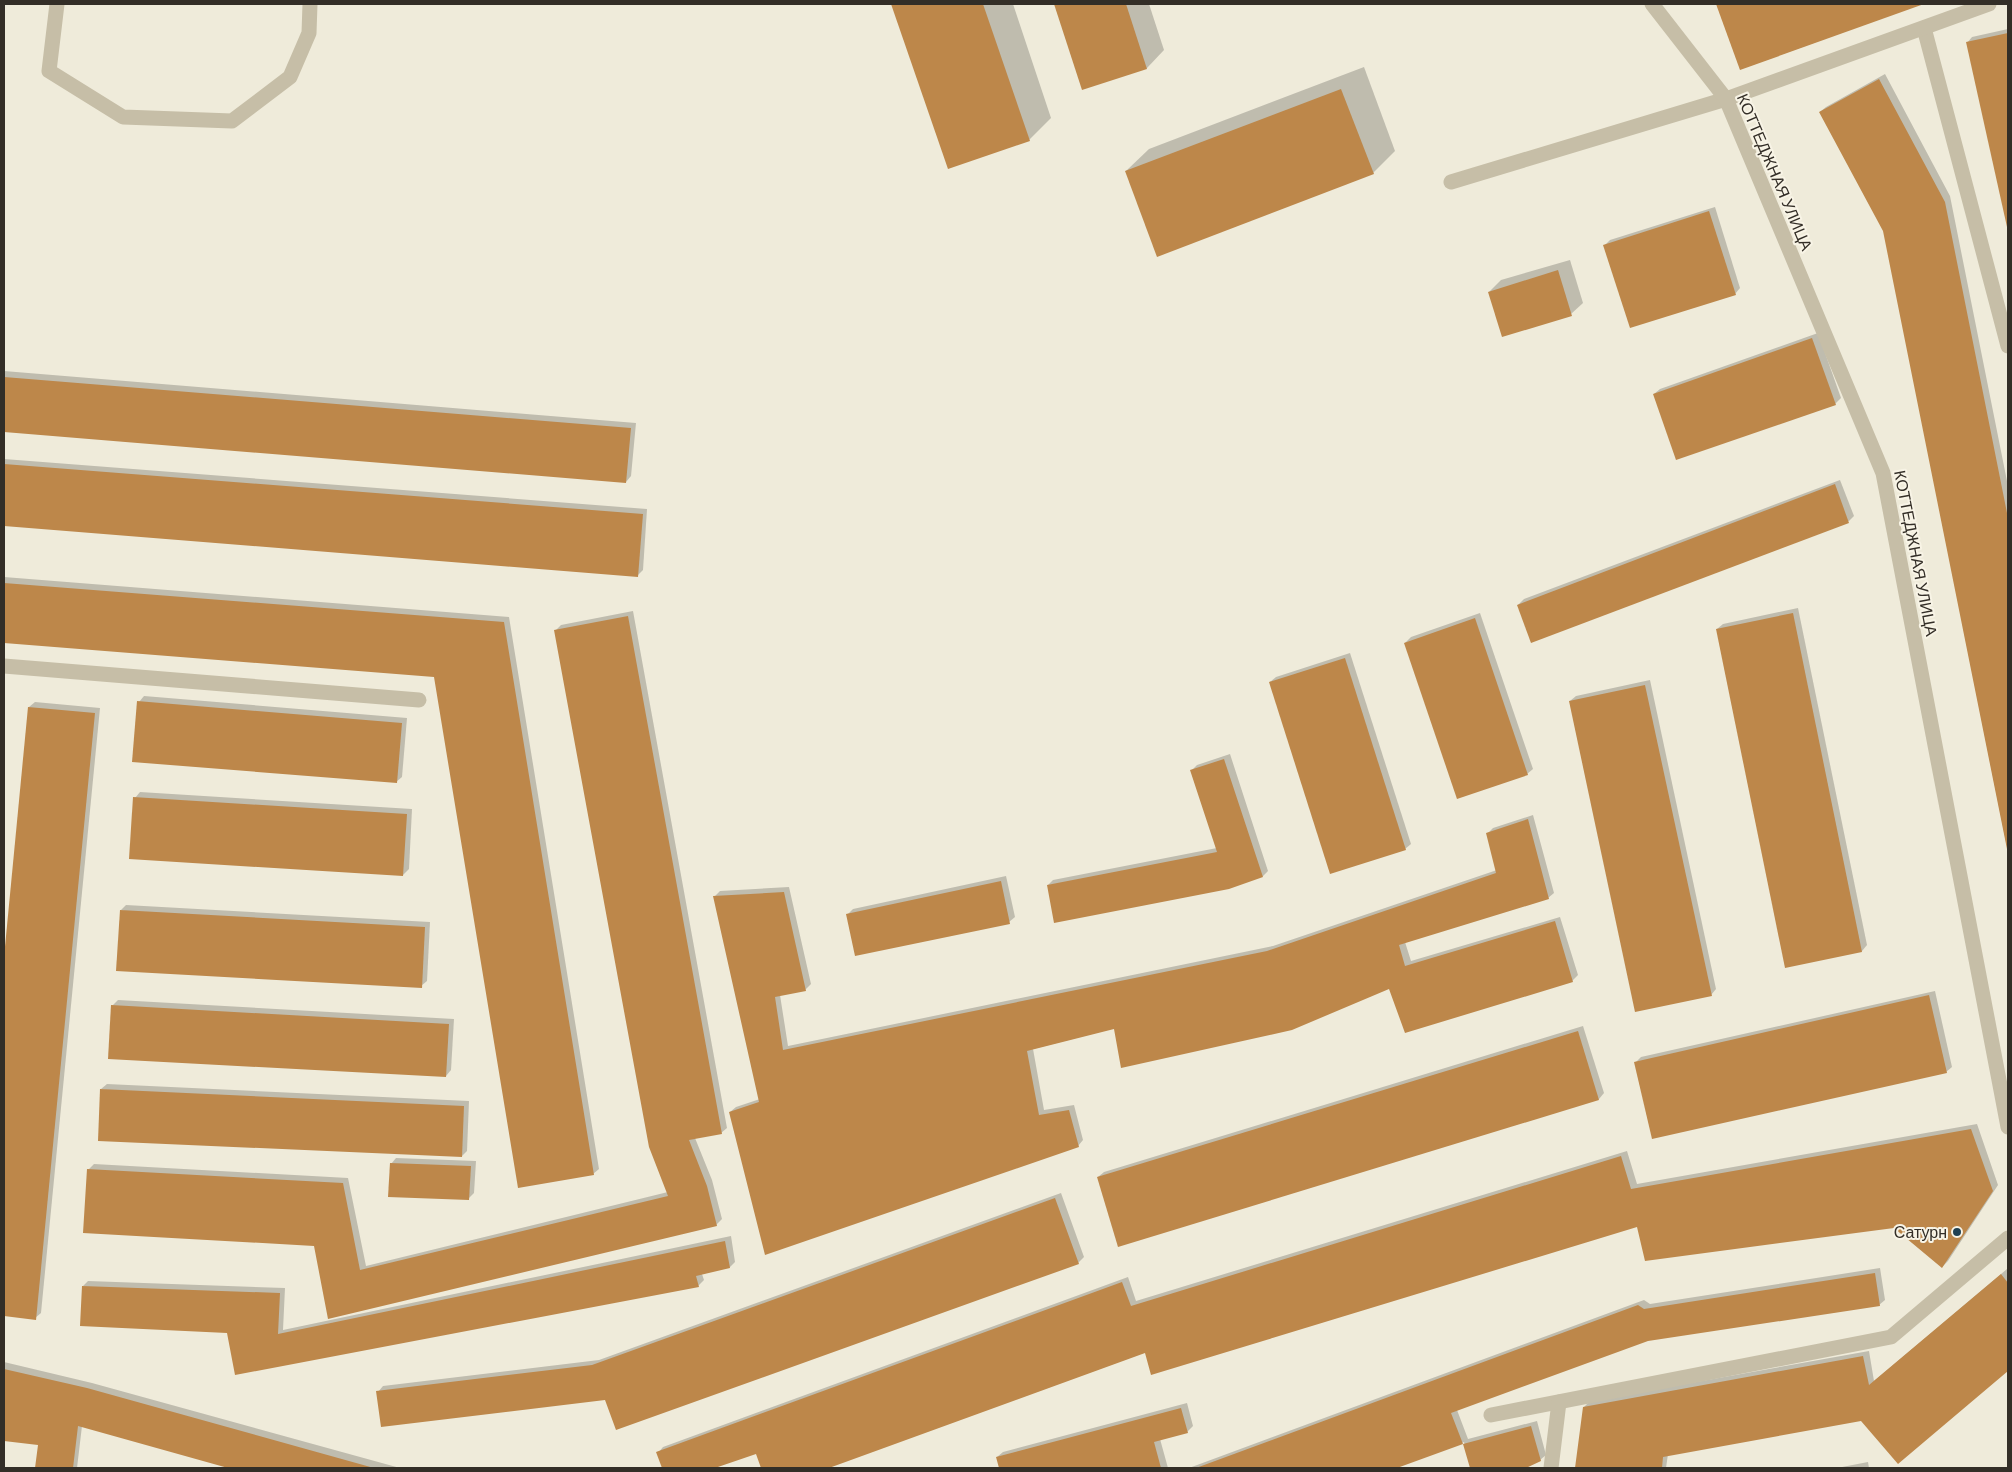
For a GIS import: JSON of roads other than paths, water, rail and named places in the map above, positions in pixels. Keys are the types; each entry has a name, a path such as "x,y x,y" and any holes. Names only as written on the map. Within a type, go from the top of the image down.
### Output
{"street":[{"path":"57,4 50,71 123,117 232,121 290,77 309,33 310,4"},
{"name":"КОТТЕДЖНАЯ УЛИЦА","path":"1652,4 1726,99 1884,473 2008,1127"},
{"path":"1451,182 1726,99 1989,4"},
{"path":"1924,28 2008,346"},
{"path":"4,666 419,700"},
{"path":"1491,1416 1890,1337 2008,1238"},
{"path":"1551,1468 1559,1402"}],"place":[{"name":"Сатурн","path":"1957,1232"}]}
